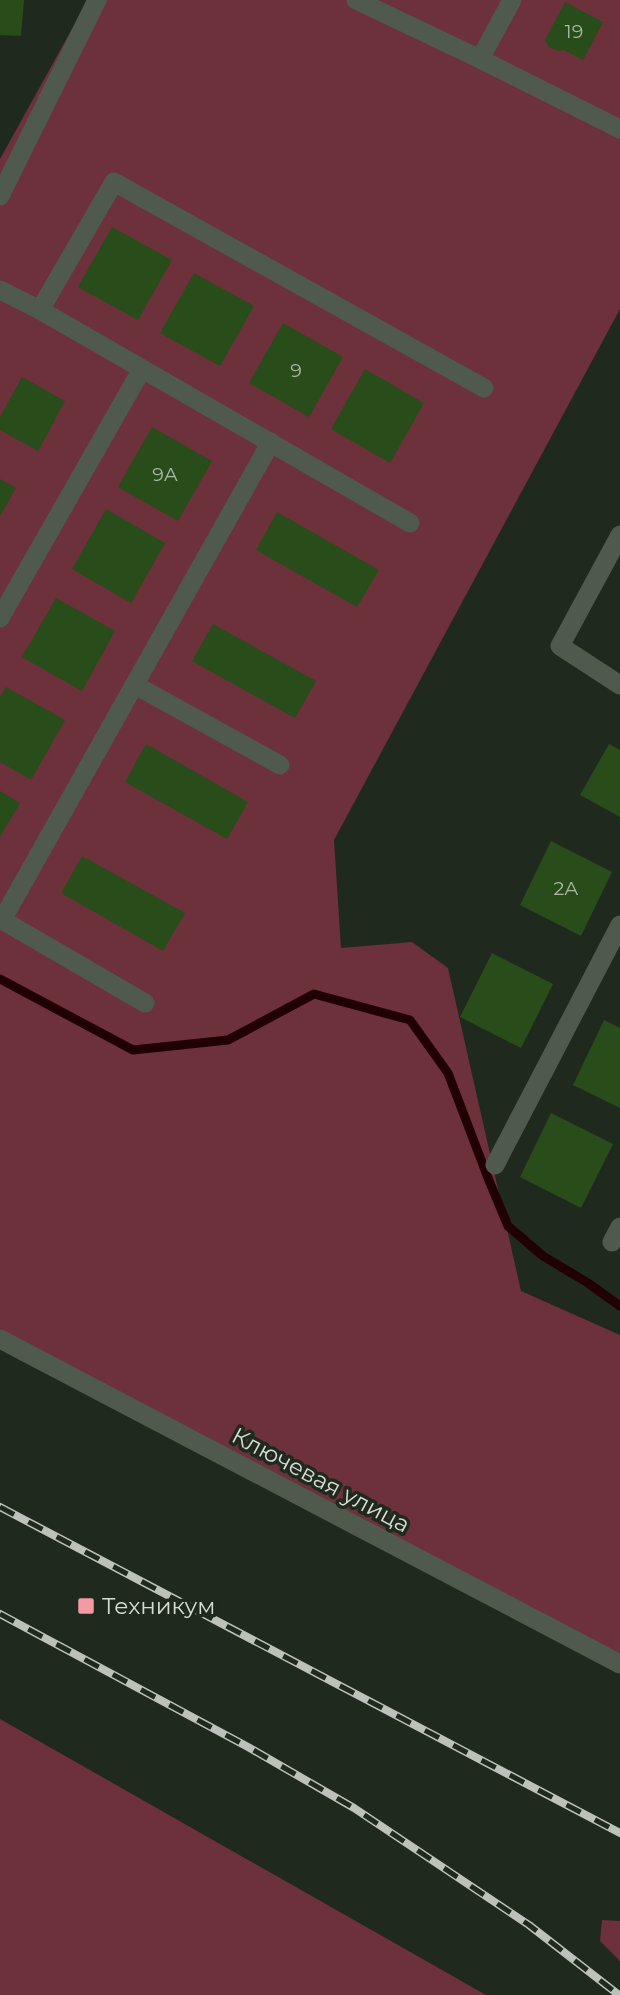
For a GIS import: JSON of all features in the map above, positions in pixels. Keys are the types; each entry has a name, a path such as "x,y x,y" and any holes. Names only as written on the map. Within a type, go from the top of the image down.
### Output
{"street":[{"path":"0,196 97,0"},
{"path":"356,0 620,129"},
{"path":"480,59 512,0"},
{"path":"40,310 114,182 484,388"},
{"path":"0,290 40,310 410,523"},
{"path":"0,618 142,369"},
{"path":"145,1003 1,920 271,442"},
{"path":"620,535 560,646 620,685"},
{"path":"135,685 280,765"},
{"path":"495,1165 620,925"},
{"name":"Ключевая улица","path":"0,1339 620,1664"}],"shaded area":[{"path":"88,0 620,0 620,309 334,840 341,948 412,942 448,968 521,1291 620,1335 620,1663 0,1338 0,159"},
{"path":"0,1719 486,1995 0,1995"},
{"path":"602,1920 620,1921 620,1961 600,1941"}],"building":[{"path":"0,0 24,0 21,36 0,35"},
{"path":"565,2 603,22 583,60 564,50 549,47 545,40"},
{"path":"112,227 172,260 138,320 78,287"},
{"path":"194,273 254,306 220,366 160,333"},
{"path":"283,323 343,357 309,417 249,383"},
{"path":"365,369 424,403 390,463 331,429"},
{"path":"22,377 65,401 38,451 0,430 0,417"},
{"path":"152,427 212,461 178,521 118,487"},
{"path":"0,479 16,488 0,516"},
{"path":"106,509 165,543 131,603 72,569"},
{"path":"277,512 379,570 357,607 256,550"},
{"path":"56,598 115,631 82,691 22,657"},
{"path":"213,624 316,681 295,718 192,661"},
{"path":"6,687 65,720 31,780 0,762 0,696"},
{"path":"146,744 248,802 227,839 125,782"},
{"path":"609,744 620,750 620,817 580,795"},
{"path":"0,791 20,803 0,837"},
{"path":"551,841 612,872 581,936 520,905"},
{"path":"82,856 185,913 163,951 61,893"},
{"path":"492,953 553,984 521,1048 460,1017"},
{"path":"604,1020 620,1028 620,1108 573,1085"},
{"path":"551,1113 613,1144 581,1208 520,1177"}],"waterway":[{"path":"0,979 133,1050 228,1040 314,994 410,1020 448,1073 508,1226 543,1256 620,1306"}],"railway":[{"path":"0,1507 620,1833"},
{"path":"0,1614 248,1747 354,1808 529,1925 619,1995"}],"place":[{"name":"Техникум","path":"86,1606"}]}
